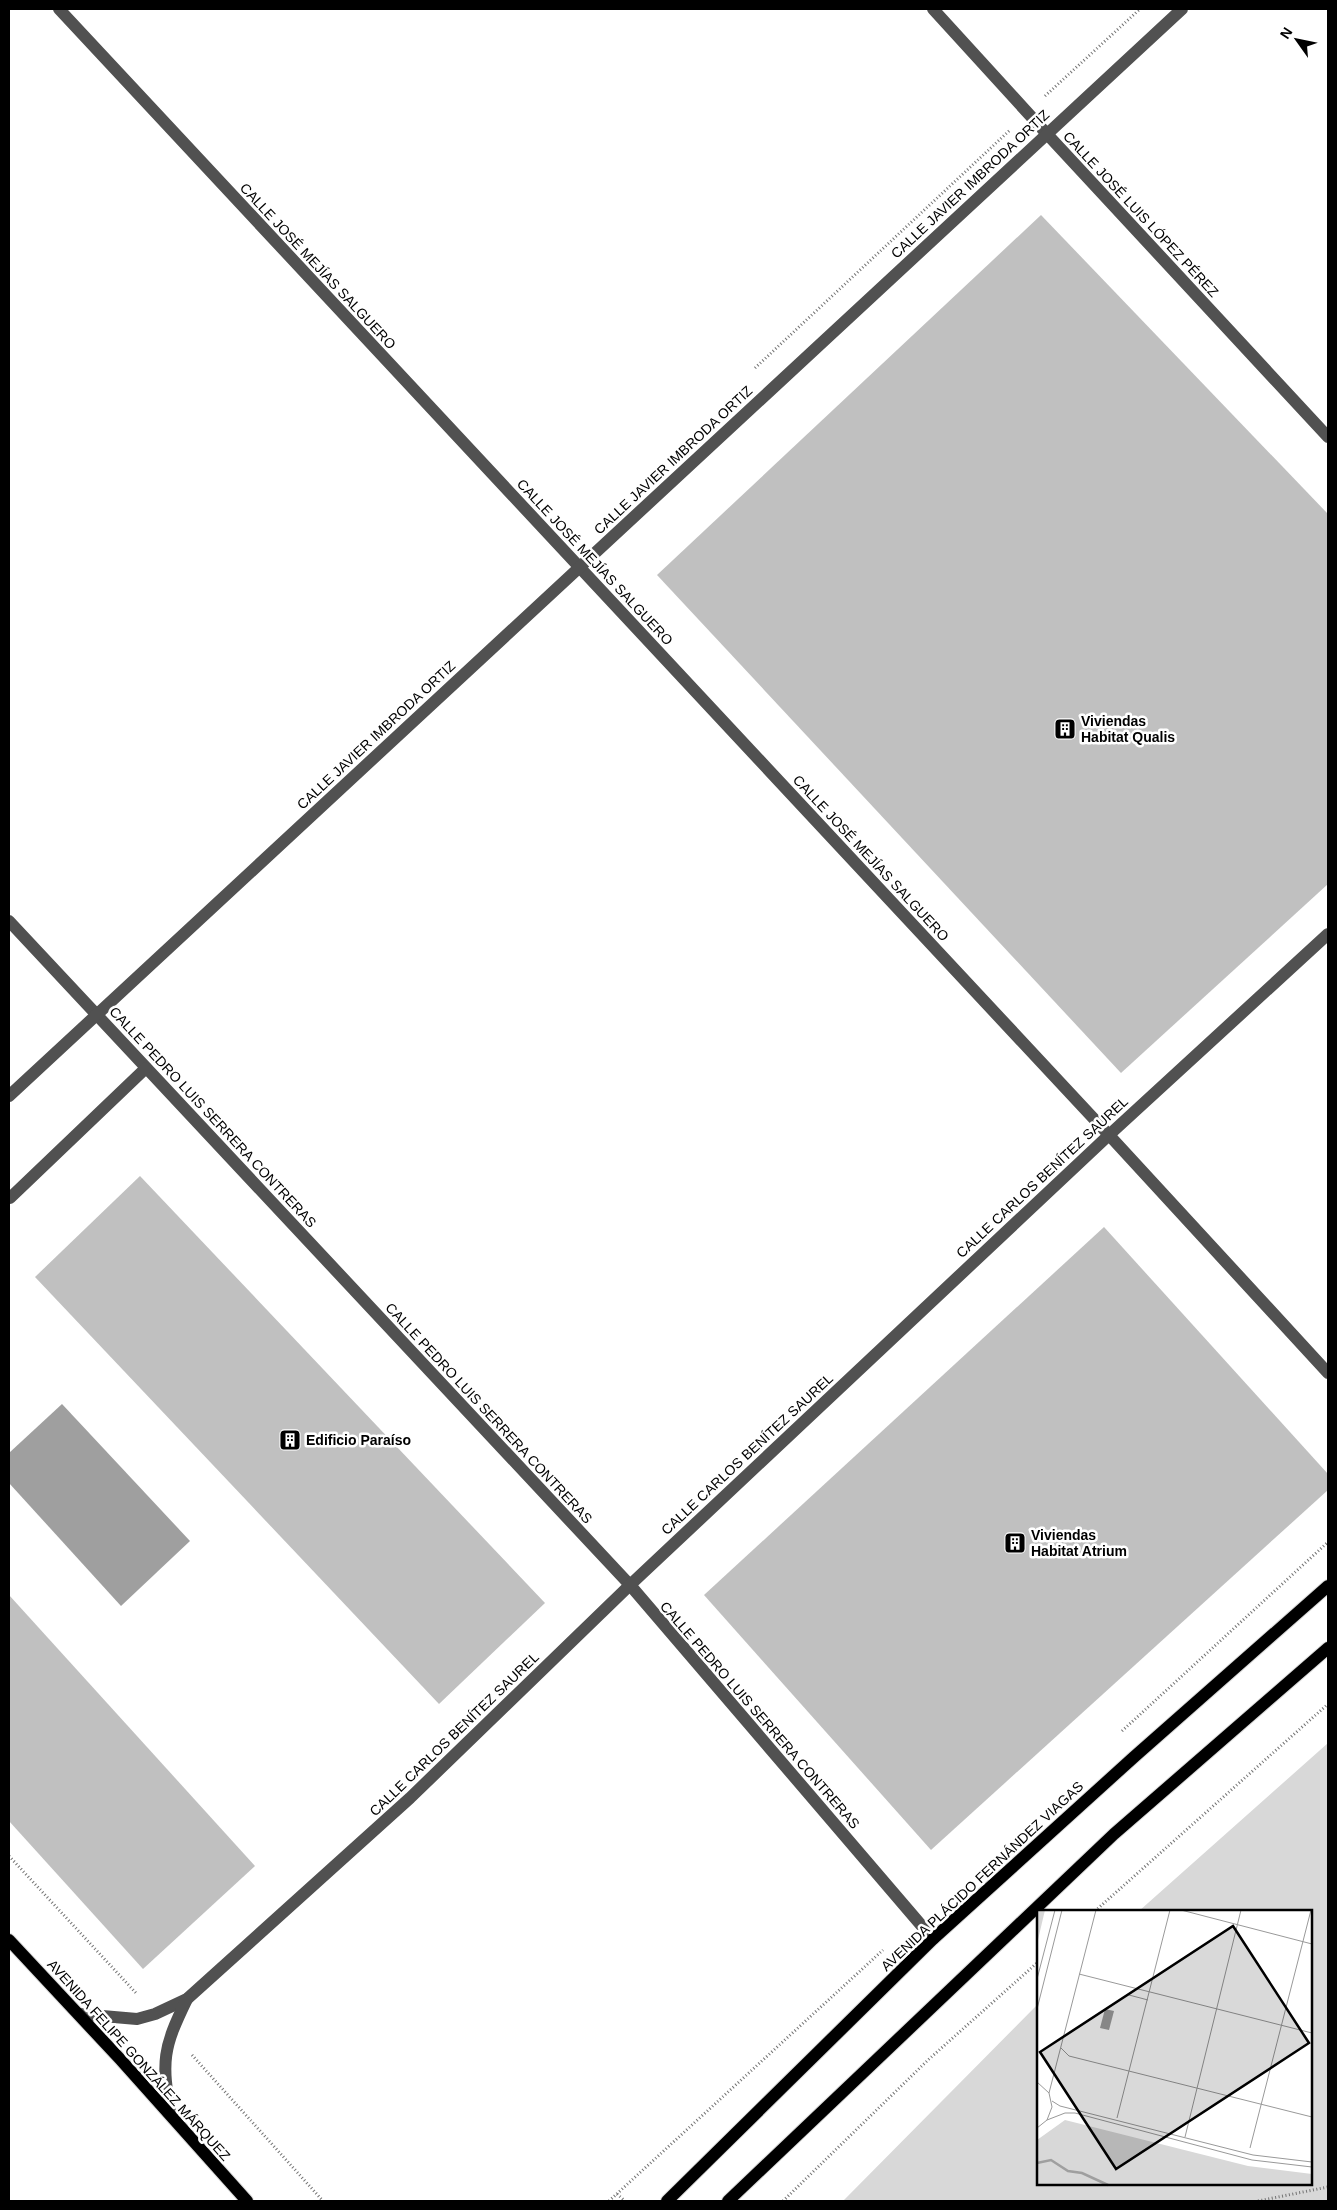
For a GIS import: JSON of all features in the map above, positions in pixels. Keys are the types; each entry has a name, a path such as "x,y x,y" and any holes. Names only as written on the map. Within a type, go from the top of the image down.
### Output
{"main road":[{"name":"AVENIDA PLÁCIDO FERNÁNDEZ VIAGAS","path":"667,2201 933,1939 1134,1757 1328,1586"},
{"path":"728,2201 1114,1834 1328,1648"},
{"name":"AVENIDA FELIPE GONZÁLEZ MÁRQUEZ","path":"9,1940 79,2014 247,2201"}],"street":[{"name":"CALLE JOSÉ MEJÍAS SALGUERO","path":"59,9 1109,1134 1328,1372"},
{"name":"CALLE JOSÉ LUIS LÓPEZ PÉREZ","path":"933,9 1328,437"},
{"name":"CALLE JAVIER IMBRODA ORTIZ","path":"9,1096 1182,9"},
{"name":"CALLE PEDRO LUIS SERRERA CONTRERAS","path":"9,921 630,1585 933,1939"},
{"name":"CALLE CARLOS BENÍTEZ SAUREL","path":"79,2014 137,2019 155,2014 188,1999 410,1798 630,1585 1109,1134 1328,934"},
{"path":"10,1198 146,1068"},
{"name":"CALLE CARLOS BENÍTEZ SAUREL","path":"171,2116 164,2078 166,2047 171,2031 188,1999"}],"path":[{"path":"1096,1910 1328,1704"},
{"path":"783,2201 928,2060 1037,1963"},
{"path":"1258,2201 1328,2187"},
{"path":"609,2201 617,2194 625,2201"}],"shaded area":[{"path":"62,1404 190,1541 121,1606 9,1483 9,1453"},
{"path":"1328,1743 1328,2201 843,2201 1037,2005 1037,2185 1312,2185 1312,1910 1140,1910"}],"building":[{"name":"Viviendas Habitat Qualis","path":"1041,215 1328,514 1328,884 1121,1073 657,575"},
{"name":"Edificio Paraíso","path":"140,1176 545,1603 439,1704 35,1277"},
{"name":"Viviendas Habitat Atrium","path":"1104,1227 1328,1474 1328,1490 931,1850 704,1595"},
{"path":"9,1595 255,1866 143,1969 9,1821"}],"place":[{"name":"Viviendas Habitat Qualis","path":"1065,729"},
{"name":"Edificio Paraíso","path":"290,1440"},
{"name":"Viviendas Habitat Atrium","path":"1015,1543"}]}
